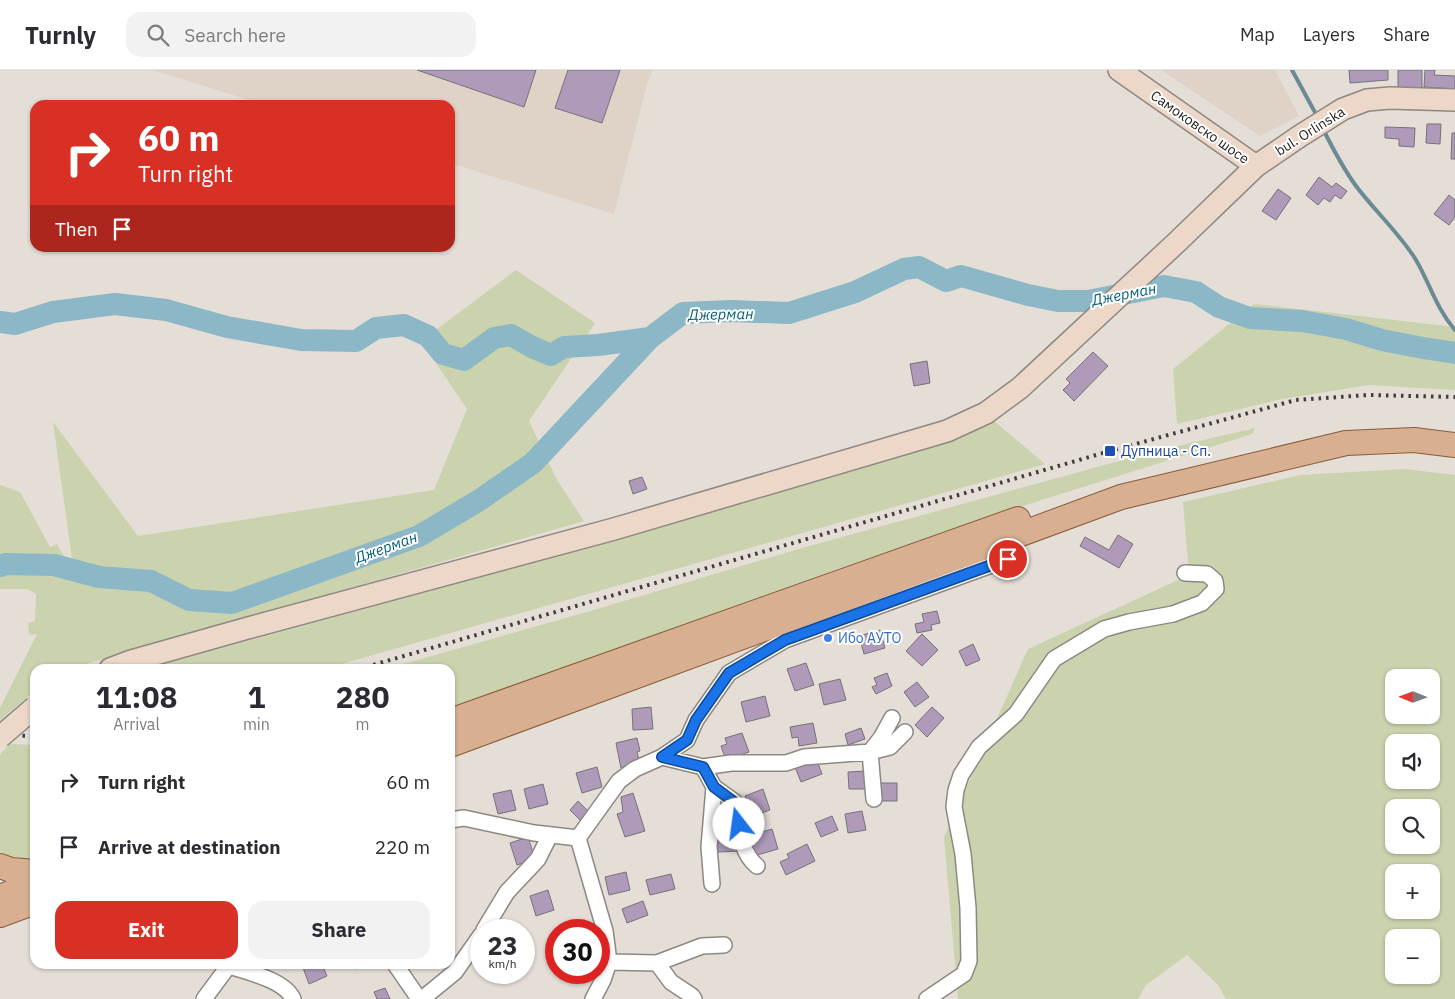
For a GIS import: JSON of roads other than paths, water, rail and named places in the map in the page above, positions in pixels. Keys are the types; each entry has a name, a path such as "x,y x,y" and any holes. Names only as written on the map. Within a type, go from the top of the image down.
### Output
{"main road":[{"name":"Самоковско шосе","path":"1119,70 1256,166"},
{"name":"bul. Orlinska","path":"123,664 248,628 624,526 947,431 986,413 1020,388 1064,349 1256,166 1300,136 1343,109 1367,100 1390,98 1455,100"},
{"path":"455,720 1107,487 1278,444 1344,432 1414,429 1455,433"},
{"path":"455,743 1121,497 1346,443 1414,440 1455,444"},
{"path":"0,737 30,711"},
{"path":"0,866 11,870 30,872"},
{"path":"0,897 30,884"},
{"path":"0,915 30,904"}],"street":[{"path":"578,838 619,781 636,769 662,757 687,740 696,720 729,673 785,640 1008,559"},
{"path":"927,999 964,974 970,961 964,854 954,807 956,790 961,775 979,747 1016,714 1054,659 1104,629 1129,622 1173,614 1202,603 1216,589 1215,580 1207,574 1186,573"},
{"path":"874,799 870,752 881,738 892,718"},
{"path":"662,757 703,767 731,763 786,763 804,757 870,752 890,747 906,732"},
{"path":"703,767 714,787 734,802 747,818"},
{"path":"712,884 709,847 714,787"},
{"path":"734,802 744,848 750,860 757,866"},
{"path":"455,819 464,818 534,833 578,838"},
{"path":"491,919 507,892 538,859 550,834"},
{"path":"578,838 602,919"},
{"path":"610,962 657,963 702,946 724,945"},
{"path":"399,969 421,999 455,972 470,951"},
{"path":"657,963 671,982 694,999"},
{"path":"204,999 227,969"},
{"path":"242,969 263,976 290,993 293,999"},
{"path":"593,999 601,984"}],"waterway":[{"path":"1292,70 1317,116"},
{"path":"1323,129 1338,158 1356,186 1416,260 1448,322 1455,330"},
{"name":"Джерман","path":"0,566 6,564 54,565 99,577 151,581 189,600 232,603 419,536 478,501 533,463 650,338 683,313 731,311 789,313 855,292 904,269 919,267 946,281 961,276 1028,295 1058,301 1088,301 1164,286 1196,292 1219,307 1250,318 1302,321 1346,329 1382,340 1455,353"},
{"path":"0,322 15,324 53,312 115,304 166,310 227,327 301,340 356,341 376,328 404,325 428,336 443,354 464,360 494,338 511,335 551,355 564,347 598,345 650,338"}],"railway":[{"path":"376,664 1110,451 1296,400 1368,395 1455,397"},
{"path":"0,735 30,736"}],"place":[{"name":"Дупница - Сп.","path":"1110,451"},
{"name":"Ибо АУТО","path":"828,638"}]}
